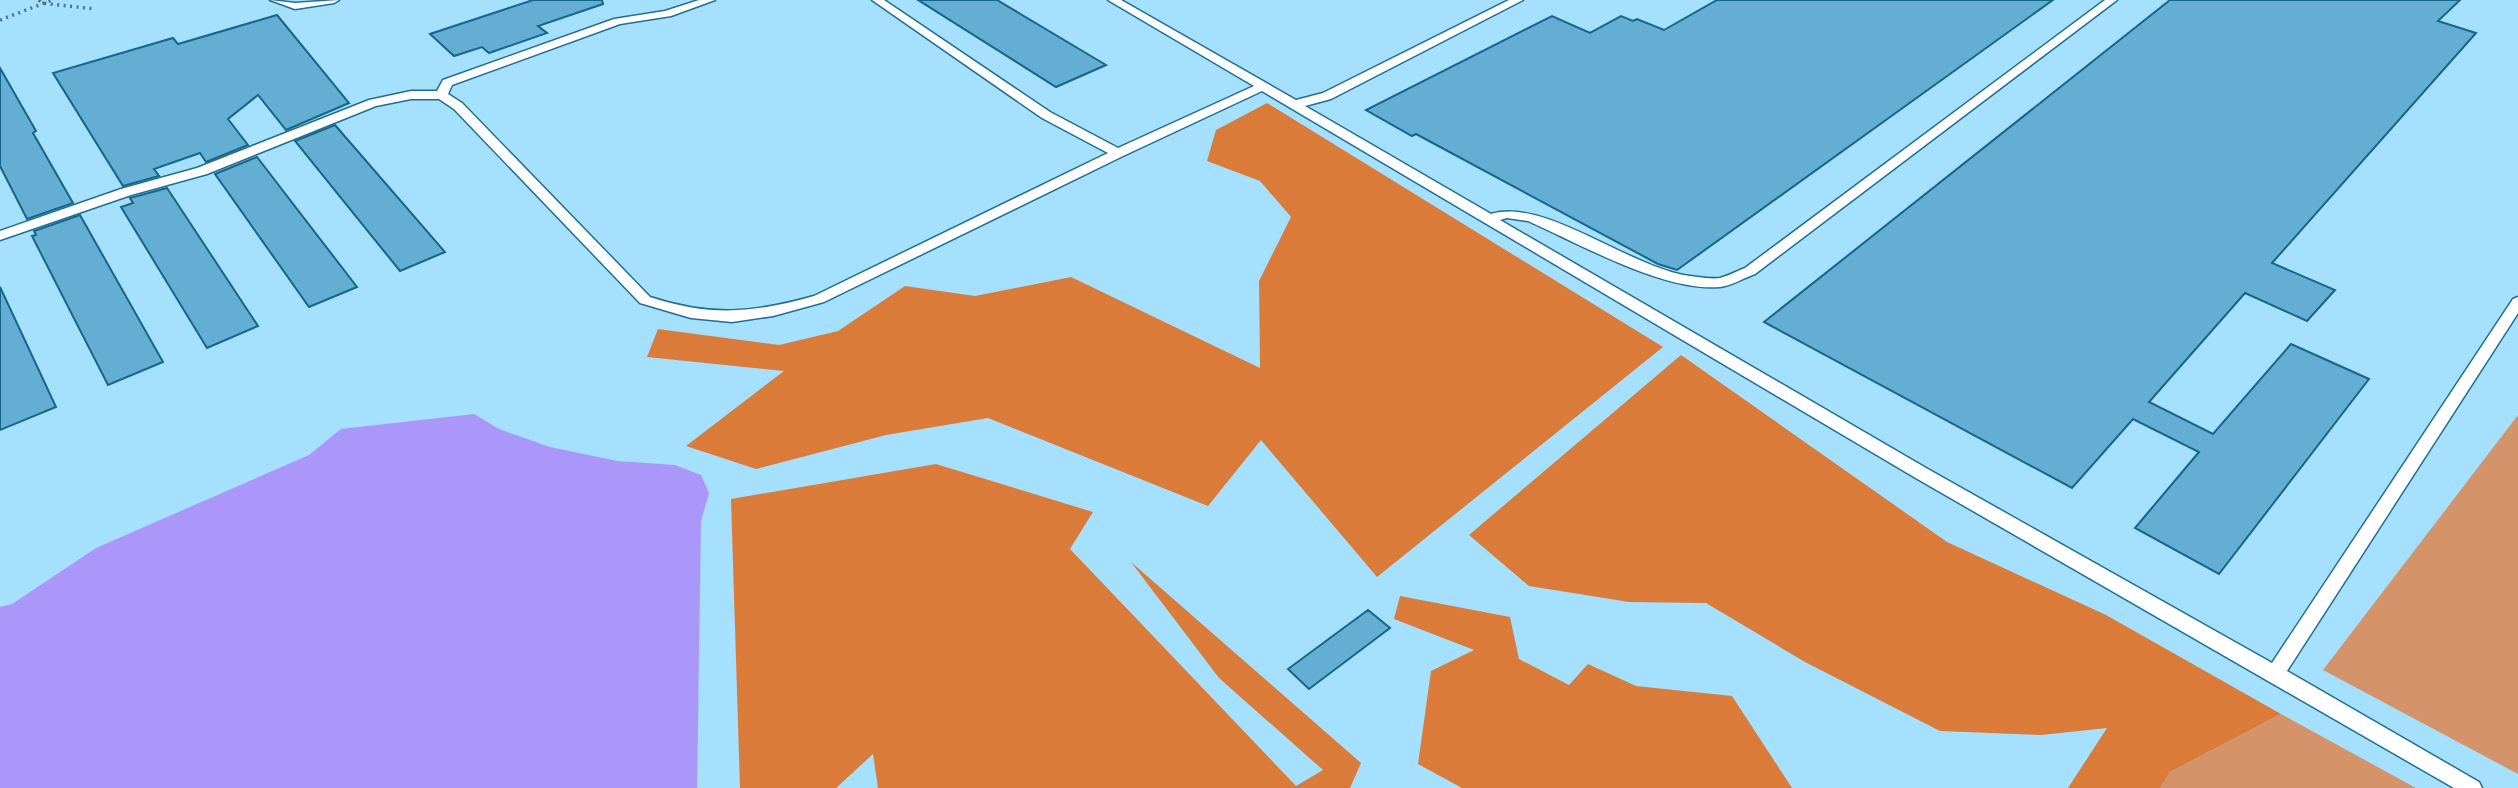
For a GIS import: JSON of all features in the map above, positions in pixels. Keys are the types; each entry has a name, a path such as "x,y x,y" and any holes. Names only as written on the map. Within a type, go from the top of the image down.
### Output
{"lane":[{"path":"275,0 295,6 334,0"},
{"path":"442,95 447,83 530,52 618,21 667,14 710,0"},
{"path":"877,0 1046,115 1118,153"},
{"path":"1113,0 1296,104 1845,429 2276,672 2472,788"},
{"path":"1296,104 1326,96 1518,0"},
{"path":"1490,219 1506,214 1531,217 1657,273 1690,281 1720,283 1751,271 2112,0"},
{"path":"0,236 126,192 202,171 373,103 411,95 442,95 458,106 645,300 683,314 728,318 776,313 819,299 1118,153 1264,86"},
{"path":"2276,672 2518,302"}],"path":[{"path":"0,20 52,0"},
{"path":"41,2 95,9"}],"shaded area":[{"path":"1267,103 1663,347 1377,577 1261,440 1208,506 988,418 886,435 756,469 686,446 784,371 647,357 658,329 779,345 838,331 905,286 975,296 1071,277 1260,368 1259,281 1291,217 1260,181 1207,161 1216,130"},
{"path":"1681,355 1947,542 2106,615 2281,714 2170,772 2160,788 2068,788 2107,728 2041,735 1940,731 1805,662 1706,603 1629,602 1529,586 1469,535"},
{"path":"474,414 499,429 550,447 617,461 675,465 701,475 709,493 701,521 697,788 0,788 0,607 12,604 96,548 309,455 341,429"},
{"path":"2518,415 2518,774 2323,670"},
{"path":"936,464 1093,512 1070,549 1296,786 1323,770 1219,678 1131,562 1361,763 1350,788 878,788 873,754 836,788 740,788 731,499"},
{"path":"1400,596 1510,617 1519,659 1569,685 1588,664 1636,686 1732,696 1792,788 1462,788 1418,764 1431,671 1474,650 1394,619"},
{"path":"2281,714 2416,788 2160,788 2170,772"}],"building":[{"path":"533,0 602,0 603,4 538,26 547,33 489,53 482,47 454,56 430,34"},
{"path":"918,0 997,0 1106,65 1056,87"},
{"path":"1717,0 2053,0 1677,270 1658,264 1366,110 1552,16 1590,33 1621,16 1633,21 1637,19 1664,30"},
{"path":"2170,0 2460,0 2438,21 2476,33 2272,263 2335,290 2307,321 2245,293 2149,402 2213,434 2291,344 2369,379 2219,574 2135,528 2199,452 2133,419 2072,488 1764,322"},
{"path":"277,15 349,103 286,130 258,95 228,119 248,145 206,162 200,153 154,169 159,176 123,186 53,73 173,38 178,44"},
{"path":"0,68 73,203 27,219 0,166"},
{"path":"335,125 445,252 400,271 295,141"},
{"path":"257,157 357,287 309,307 215,174"},
{"path":"167,188 258,326 207,348 121,207 133,203 130,198"},
{"path":"80,215 163,362 108,385 32,236 36,235 34,231"},
{"path":"0,287 56,407 0,430"},
{"path":"1368,610 1390,628 1309,689 1288,669"}]}
